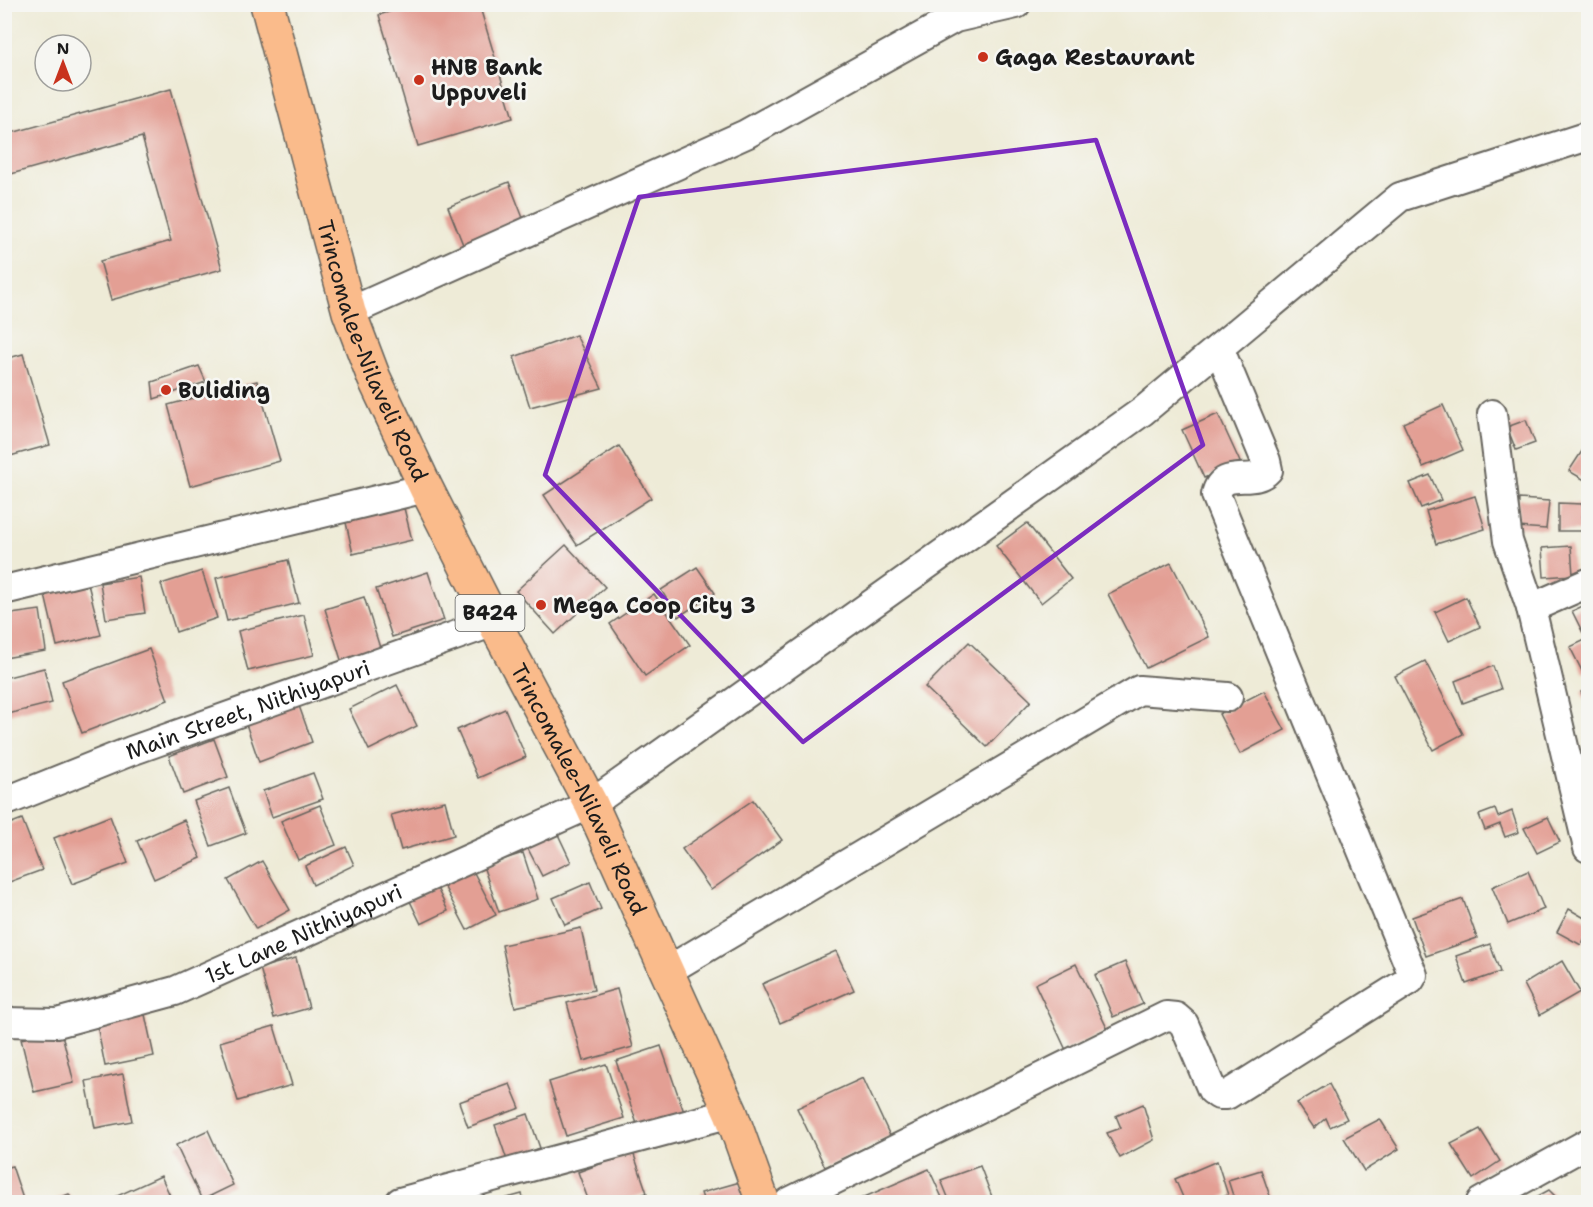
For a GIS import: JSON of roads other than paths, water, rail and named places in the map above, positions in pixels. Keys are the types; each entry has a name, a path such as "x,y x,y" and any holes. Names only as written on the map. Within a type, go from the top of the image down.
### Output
{"main road":[{"name":"Trincomalee-Nilaveli Road","path":"267,4 349,312 374,378 426,488 494,622 591,804 731,1113 763,1203"}],"street":[{"path":"349,312 746,134 955,18 1016,4"},
{"name":"1st Lane Nithiyapuri","path":"4,1022 57,1023 174,991 591,804 1143,411 1400,196 1588,136"},
{"path":"789,1203 1166,1017 1176,1017 1184,1023 1212,1090 1219,1095 1227,1095 1410,980 1413,975 1216,495 1218,486 1223,481 1263,474 1268,470 1219,348"},
{"path":"1492,414 1508,541 1531,608 1588,848"},
{"path":"4,590 426,488"},
{"path":"1531,608 1588,583"},
{"name":"Main Street, Nithiyapuri","path":"4,802 131,750 494,622"},
{"path":"668,971 1139,690 1228,697"},
{"path":"400,1203 731,1113"},
{"path":"1481,1203 1588,1143"}],"place":[{"name":"Gaga Restaurant","path":"983,57"},
{"name":"HNB Bank Uppuveli","path":"419,80"},
{"name":"Buliding","path":"166,390"},
{"name":"Mega Coop City 3","path":"541,605"}]}
